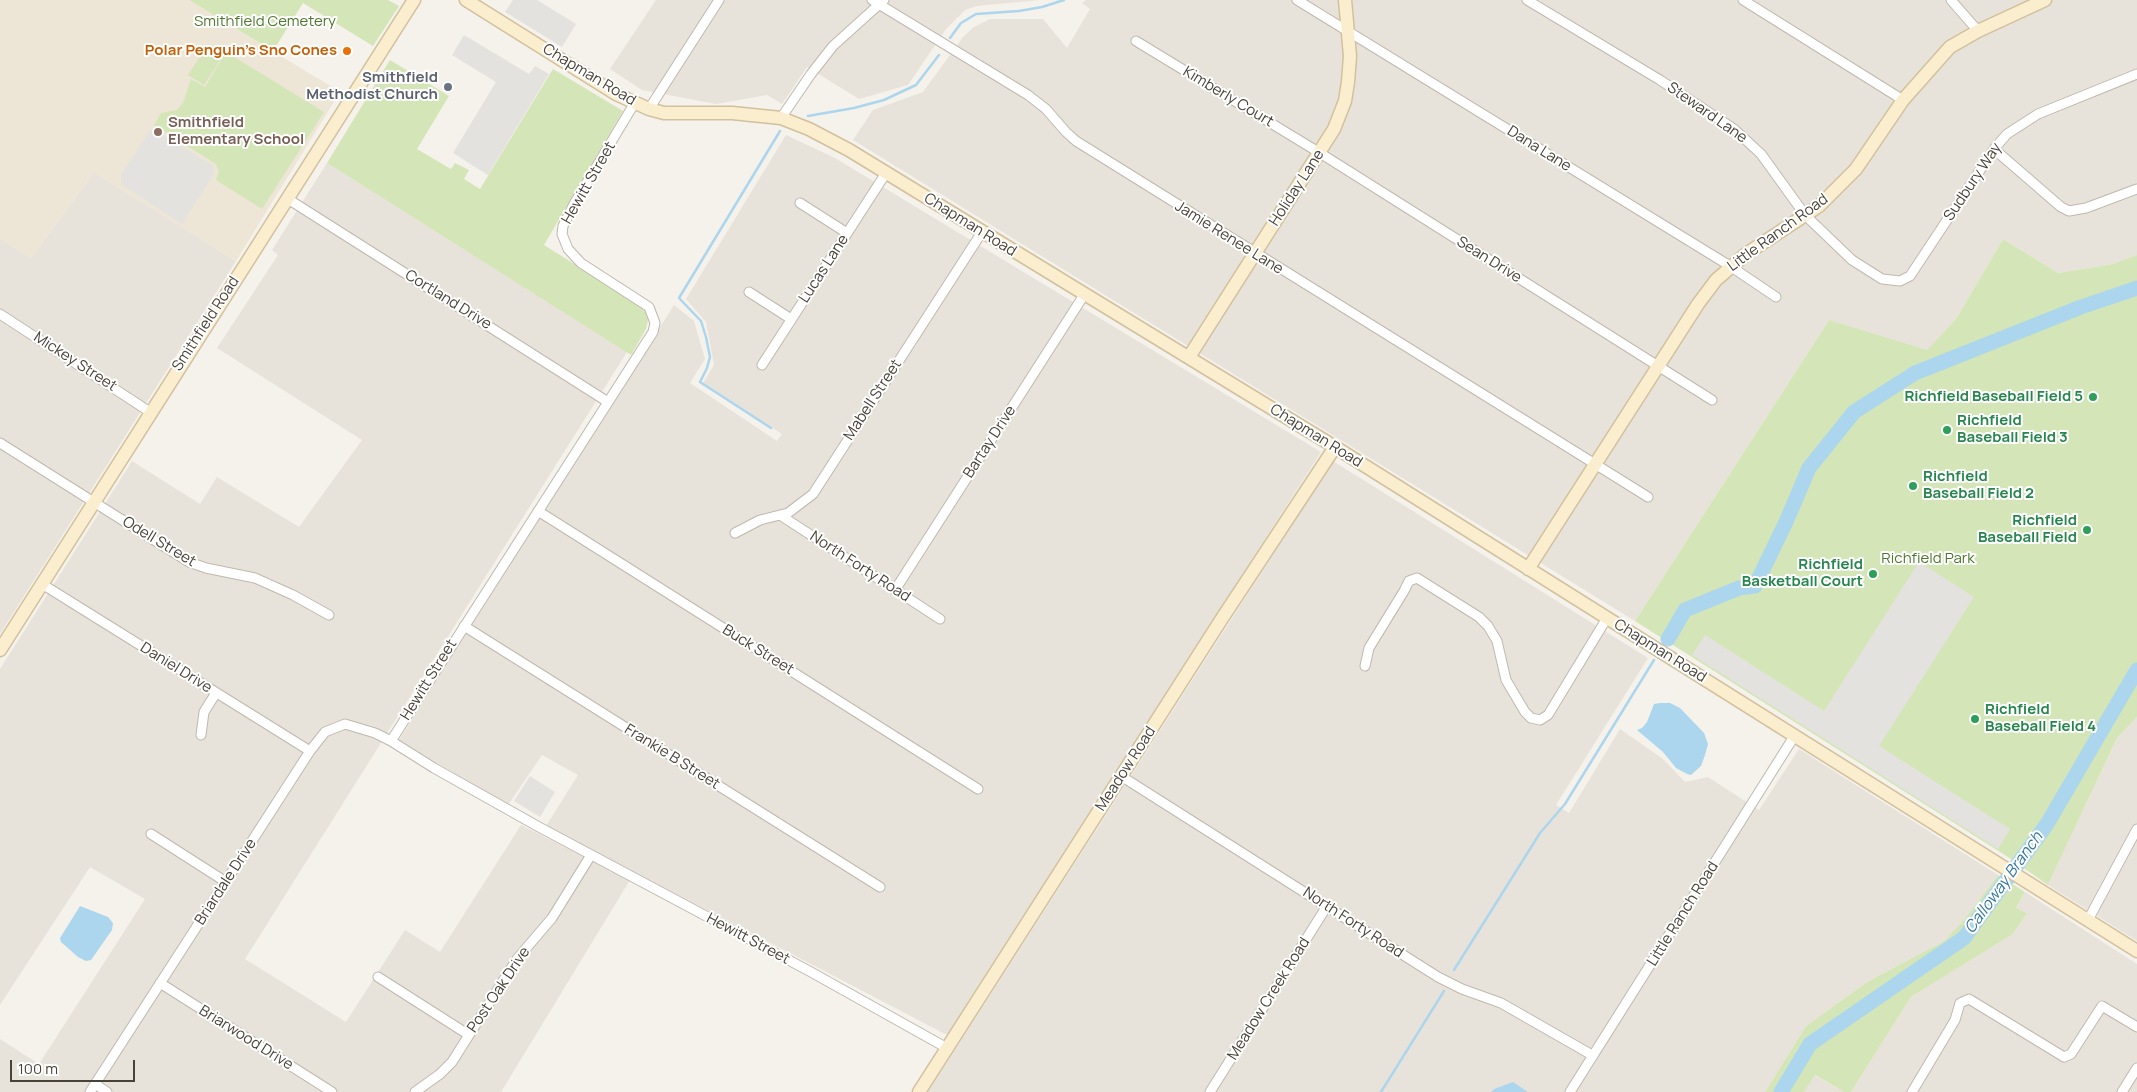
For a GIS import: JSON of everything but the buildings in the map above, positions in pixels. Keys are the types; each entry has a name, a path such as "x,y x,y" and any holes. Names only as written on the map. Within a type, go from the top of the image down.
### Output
{"street":[{"name":"Smithfield Road","path":"0,650 414,0"},
{"name":"Chapman Road","path":"466,0 634,104 664,113 732,113 781,118 820,134 1335,447 2137,951"},
{"path":"649,109 719,0"},
{"name":"Dana Lane","path":"1297,0 1730,266 1776,297"},
{"name":"Holiday Lane","path":"1189,357 1254,253 1320,154 1334,129 1345,101 1350,56 1345,0"},
{"name":"Steward Lane","path":"1527,0 1660,80 1734,129 1761,154 1805,215 1852,260 1882,279"},
{"path":"1743,0 1903,100"},
{"path":"1951,0 1978,31"},
{"name":"Little Ranch Road","path":"1528,569 1706,293 1730,266 1819,206 1856,169 1903,100 1950,48 1978,31 2045,0"},
{"path":"781,118 811,74 834,46 878,1"},
{"name":"Jamie Renee Lane","path":"878,1 1028,95 1046,108 1076,141 1648,498"},
{"name":"Kimberly Court","path":"1136,42 1320,154"},
{"name":"Sudbury Way","path":"1882,279 1900,281 1910,276 1994,149 2007,134 2038,114 2137,74"},
{"name":"Hewitt Street","path":"634,104 574,204 563,226 562,234 573,256 640,299 649,307 654,315 653,332 391,741 494,802 811,972 947,1048"},
{"path":"1994,149 2061,207 2069,211 2086,208 2137,189"},
{"name":"Sean Drive","path":"1320,154 1712,400"},
{"name":"Lucas Lane","path":"762,365 886,173"},
{"name":"Cortland Drive","path":"288,199 608,402"},
{"path":"800,203 847,233"},
{"name":"Mabell Street","path":"735,533 760,520 788,514 813,494 982,232"},
{"path":"749,292 792,319"},
{"name":"Bartay Drive","path":"895,590 1084,295"},
{"name":"Mickey Street","path":"0,314 150,412"},
{"name":"Odell Street","path":"0,443 189,562 261,581 293,595 329,615"},
{"name":"Meadow Road","path":"919,1092 1121,776 1335,447"},
{"name":"Buck Street","path":"538,511 978,790"},
{"name":"North Forty Road","path":"780,515 940,619"},
{"path":"1365,666 1369,648 1404,591 1408,581 1417,578 1480,617 1488,626 1497,641 1506,680 1525,712 1531,718 1540,720 1548,714 1607,618"},
{"name":"Daniel Drive","path":"42,584 310,751"},
{"name":"Frankie B Street","path":"464,626 880,887"},
{"path":"201,735 204,712 216,693"},
{"name":"Briardale Drive","path":"93,1088 310,751 325,732 344,724 375,733 391,741"},
{"name":"Little Ranch Road","path":"1570,1092 1795,735"},
{"name":"North Forty Road","path":"1121,776 1438,977 1462,989 1501,1003 1592,1055"},
{"path":"2088,920 2137,829"},
{"path":"151,834 226,882"},
{"name":"Post Oak Drive","path":"415,1092 440,1074 452,1062 516,959 552,918 591,855"},
{"name":"Meadow Creek Road","path":"1210,1092 1327,906"},
{"path":"378,977 469,1035"},
{"name":"Briarwood Drive","path":"160,983 332,1092"},
{"path":"1915,1091 1955,1020 1960,1003 1969,999 2064,1058 2071,1054 2102,1006 2137,1027"},
{"path":"2122,1092 2137,1068"},
{"path":"93,1088 107,1092"}],"shaded area":[{"name":"Smithfield Elementary School","path":"0,0 189,0 340,92 236,261 94,172 31,258 0,238"},
{"path":"513,0 537,0 576,24 562,47 505,12"},
{"path":"656,0 1040,0 977,6 965,10 946,29 908,85 859,99 807,67 782,104 767,95 716,104 642,90 610,69"},
{"path":"1086,0 2137,0 2137,255 2113,264 2058,273 2003,239 1956,319 1927,351 1829,320 1635,621 853,140 873,110 923,92 963,37 974,27 990,19 1043,19 1067,48 1090,9 1082,3"},
{"path":"464,35 529,74 535,66 549,74 488,175 453,153 496,82 452,55"},
{"path":"154,130 212,165 214,169 213,175 182,224 121,184 121,175 149,132"},
{"path":"786,135 835,158 1321,452 947,1035 546,826 578,775 542,755 508,805 399,740 674,305 694,321 705,359 690,383 777,441 782,434 703,383 714,365 706,322 686,299"},
{"path":"327,163 627,352 245,959 346,1022 405,930 440,952 521,825 630,880 501,1092 0,1092 0,1039 39,1064 145,899 90,867 0,1005 0,669 132,461 200,504 217,477 299,527 362,440 217,348 278,255 272,250"},
{"path":"94,172 236,261 0,634 0,238 31,258"},
{"path":"1333,461 1648,658 1556,805 1569,813 1620,729 1663,759 1685,782 1708,777 1759,810 1799,749 1998,875 1962,922 1944,941 1867,982 1806,1026 1765,1092 928,1092"},
{"path":"1919,562 1974,597 1879,746 2010,829 1998,849 1692,655 1705,635 1824,711"},
{"path":"2137,717 2137,941 2048,885 2117,738"},
{"path":"530,776 555,792 540,817 514,801"},
{"path":"2025,892 2137,964 2137,1092 1851,1092 1911,997 2013,934 2027,913 2016,908"},
{"path":"1814,1075 1844,1092 1804,1092"}],"green space":[{"name":"Smithfield Cemetery","path":"189,0 388,0 399,6 373,46 303,3 273,51"},
{"path":"207,46 223,56 204,85 188,75"},
{"path":"226,52 324,112 262,209 216,180 219,171 216,164 154,125 161,113 177,110 183,103 191,79 205,87"},
{"path":"390,60 449,96 417,149 451,169 455,163 469,170 464,179 480,189 553,69 623,111 544,245 640,305 646,313 648,320 646,329 631,355 327,163"},
{"name":"Richfield Park","path":"2003,239 2058,273 2113,264 2137,255 2137,717 2117,738 2048,885 2008,857 1635,621 1829,320 1927,350 1956,319"},
{"path":"1998,875 2025,892 2016,908 2027,913 2013,934 1911,997 1851,1092 1844,1092 1815,1075 1804,1092 1765,1092 1806,1026 1867,982 1944,941 1962,922"}],"water":[{"path":"1670,703 1680,708 1704,733 1708,744 1705,755 1701,766 1691,775 1676,768 1663,752 1637,730 1642,728 1647,722 1654,704"},
{"path":"80,906 108,917 113,923 112,930 91,960 86,961 78,957 61,942 60,938"},
{"path":"1513,1082 1528,1092 1491,1092 1494,1089"}],"waterway":[{"path":"950,38 961,23 976,14 1019,11 1042,7 1064,0"},
{"path":"808,116 854,108 884,100 916,85 939,55"},
{"path":"771,428 700,382 710,357 706,337 701,321 679,298 780,131"},
{"path":"1668,639 1685,610 1739,588 1755,586 1786,522 1809,468 1854,412 1915,373 2081,307 2137,288"},
{"path":"1454,970 1540,833 1565,804 1654,660"},
{"name":"Calloway Branch","path":"1781,1092 1810,1044 1964,938 2047,824 2137,670"},
{"path":"1381,1092 1444,991"}],"place":[{"name":"Polar Penguin’s Sno Cones","path":"347,51"},
{"name":"Smithfield Methodist Church","path":"448,87"},
{"name":"Smithfield Elementary School","path":"158,132"},
{"name":"Richfield Baseball Field 5","path":"2093,397"},
{"name":"Richfield Baseball Field 3","path":"1947,430"},
{"name":"Richfield Baseball Field 2","path":"1913,486"},
{"name":"Richfield Baseball Field","path":"2087,530"},
{"name":"Richfield Basketball Court","path":"1873,574"},
{"name":"Richfield Baseball Field 4","path":"1975,719"}]}
